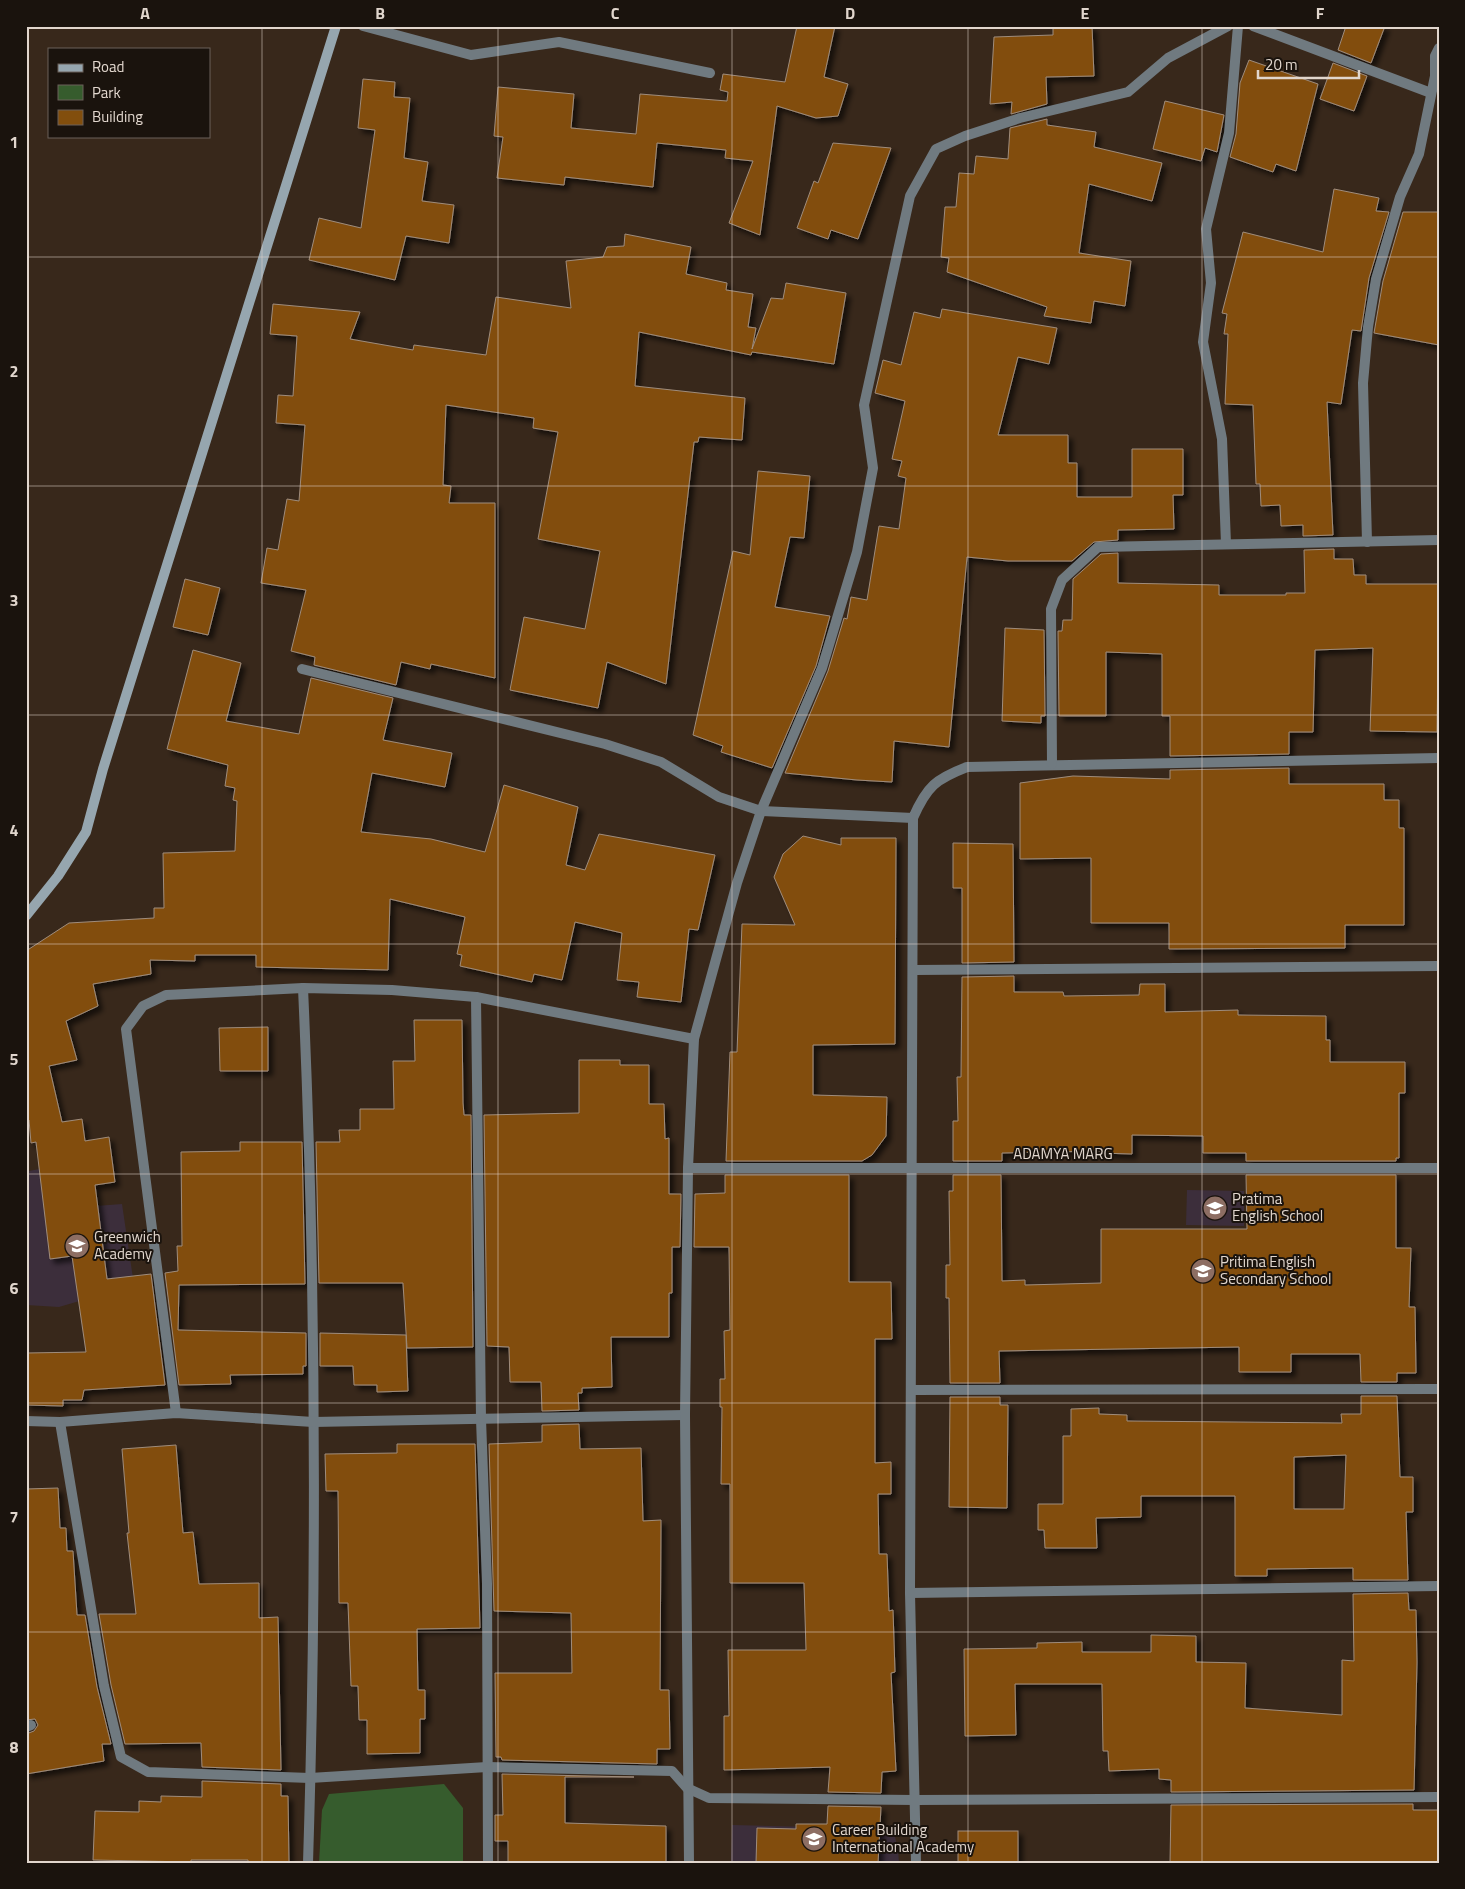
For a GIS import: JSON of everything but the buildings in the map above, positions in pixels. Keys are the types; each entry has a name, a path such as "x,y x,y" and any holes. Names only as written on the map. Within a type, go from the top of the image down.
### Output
{"main road":[{"path":"26,916 58,876 86,832 103,769 336,26"}],"street":[{"path":"363,26 471,55 560,42 710,73"},
{"path":"689,1863 685,1415 688,1168 694,1039 717,950 762,811 822,668 857,552 873,468 864,405 910,196 936,149 966,136 1020,118 1128,92 1168,58 1228,26"},
{"path":"1226,544 1222,439 1203,342 1211,283 1206,228 1229,133 1238,26"},
{"path":"1253,26 1431,93"},
{"path":"1368,542 1363,383 1368,327 1376,279 1400,197 1419,154 1435,76 1435,56 1439,48"},
{"path":"1052,764 1051,609 1062,580 1098,547 1439,540"},
{"path":"302,670 605,744 661,762 719,797 762,811 913,818"},
{"path":"916,1863 910,1593 914,970 913,818 922,797 941,777 967,767 1439,758"},
{"path":"914,970 1439,966"},
{"path":"176,1413 126,1029 144,1006 166,995 303,988 392,990 476,997 694,1039"},
{"path":"303,988 307,1084 315,1497 308,1863"},
{"path":"476,997 481,1420 487,1584 488,1863"},
{"name":"ADAMYA MARG","path":"688,1168 1439,1168"},
{"path":"911,1390 1439,1389"},
{"path":"26,1421 60,1422 176,1413 313,1422 685,1415"},
{"path":"60,1422 104,1686 121,1757 148,1772 310,1778 487,1768 672,1771 687,1788 709,1798 915,1800 1439,1797"},
{"path":"910,1593 1439,1586"}],"shaded area":[{"name":"Greenwich Academy","path":"26,1160 29,1171 85,1160 96,1206 122,1204 134,1285 59,1307 26,1305"},
{"name":"Pratima English School","path":"1187,1190 1244,1191 1244,1226 1186,1225"},
{"name":"Career Building International Academy","path":"732,1825 893,1829 899,1863 731,1863"}],"green space":[{"path":"444,1784 463,1808 463,1863 319,1863 322,1810 329,1794"}],"place":[{"name":"Pratima English School","path":"1215,1208"},
{"name":"Greenwich Academy","path":"77,1246"},
{"name":"Pritima English Secondary School","path":"1203,1271"},
{"name":"Career Building International Academy","path":"814,1839"}]}
